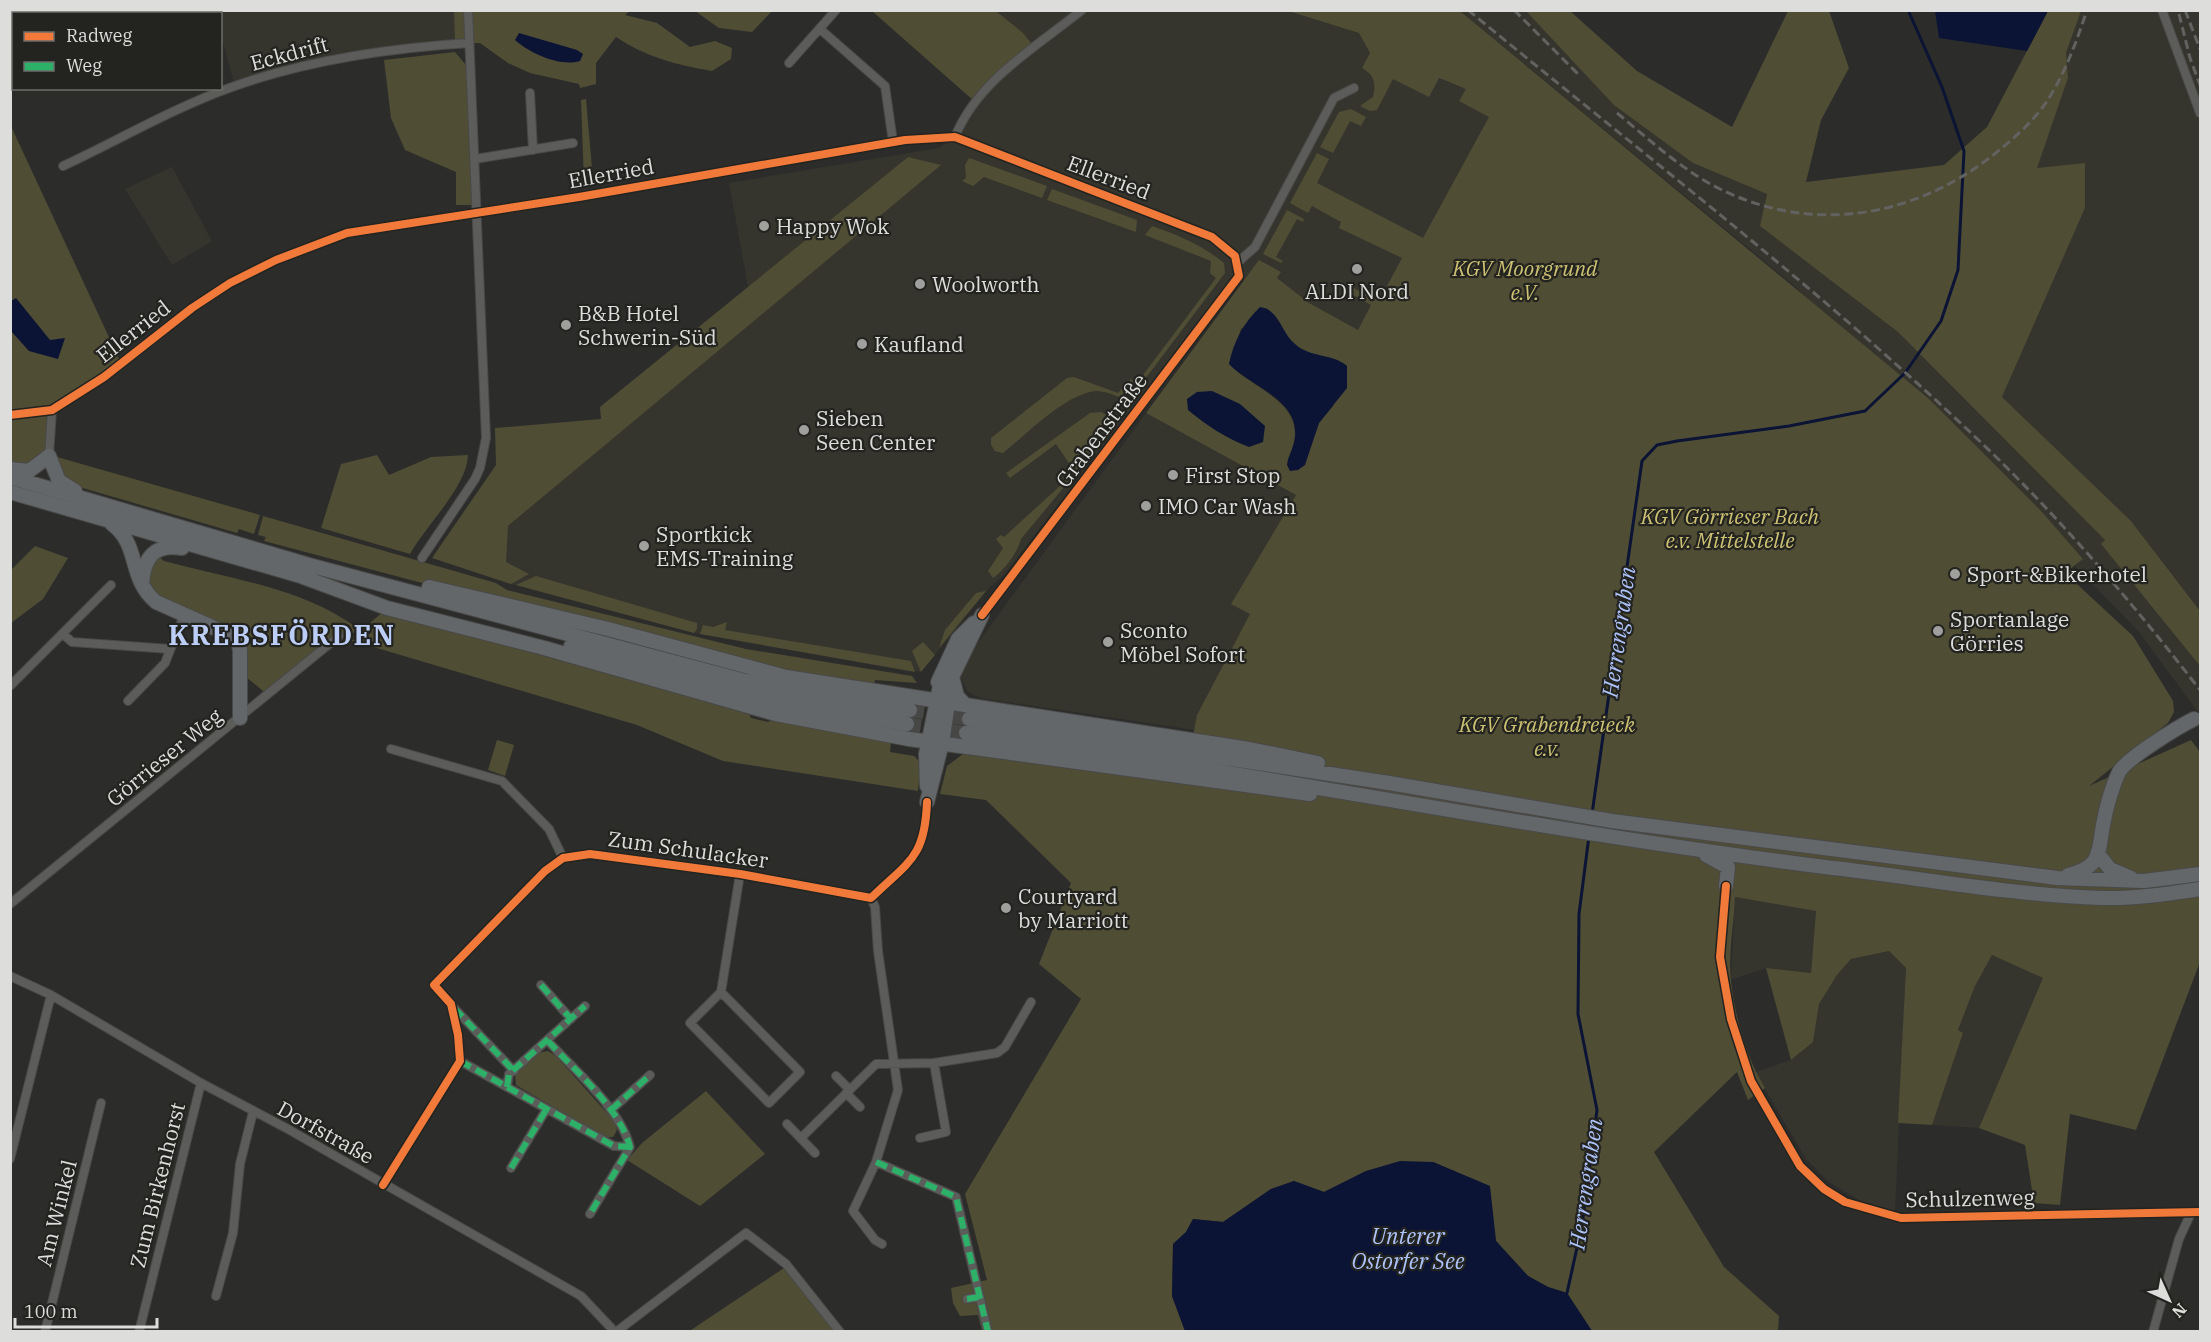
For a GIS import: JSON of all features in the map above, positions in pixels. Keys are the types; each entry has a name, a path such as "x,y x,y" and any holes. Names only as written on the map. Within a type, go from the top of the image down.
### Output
{"highway":[{"path":"10,469 29,471 50,456 60,481 87,499"},
{"path":"10,477 87,499 306,571 387,608 544,648 776,714 912,739 933,740 949,747 958,745 1330,797 1494,817"},
{"path":"10,492 217,552 306,571 745,681 840,700 908,717"},
{"path":"103,518 125,534 142,586 156,602 230,634 238,642 240,718"},
{"path":"142,586 143,569 153,552 168,546 217,552"},
{"path":"306,571 400,581 608,629 786,676 918,699 967,719 1075,747 1610,837 1750,858 2058,895 2146,897 2200,889"},
{"path":"918,699 947,676 982,615"},
{"path":"927,802 933,740 944,710 947,676"},
{"path":"947,676 967,719"},
{"path":"933,740 944,710"},
{"path":"967,719 1249,749 1447,786 1499,802 1612,821 2057,878 2144,881 2200,874"},
{"path":"2057,878 2085,871 2099,855 2103,824 2120,770 2168,732 2197,723"},
{"path":"1642,842 1710,856 1728,867"},
{"path":"2099,855 2110,869 2144,881"},
{"path":"1728,867 1750,858"},
{"path":"1726,886 1728,867"}],"street":[{"path":"422,558 475,479 480,468 486,438 468,10"},
{"path":"789,63 836,10"},
{"path":"955,137 968,109 982,91 1082,10"},
{"path":"2162,10 2200,113"},
{"path":"820,29 885,86 893,142"},
{"name":"Eckdrift","path":"63,166 192,103 240,84 337,58 469,43"},
{"name":"Grabenstraße","path":"982,615 1239,276 1237,262 1255,247 1334,98 1354,88"},
{"path":"530,93 532,150"},
{"name":"Ellerried","path":"10,415 52,410 104,377 192,308 230,283 276,260 347,233 476,214 893,142 955,137 1212,237 1229,250 1237,262"},
{"path":"475,159 573,143"},
{"path":"50,456 52,410"},
{"path":"10,686 111,585"},
{"path":"128,700 165,663 184,615"},
{"path":"63,634 72,642 171,649"},
{"name":"Görrieser Weg","path":"10,904 339,636"},
{"path":"391,748 502,781 549,830 563,858 545,871 434,985 514,1071"},
{"path":"882,1244 875,1240 853,1211 876,1162 898,1090 878,951 875,907 871,898 913,858 921,846 926,831 927,802"},
{"name":"Zum Schulacker","path":"563,858 590,854 740,874 871,898"},
{"name":"Zum Schulacker","path":"721,992 740,874"},
{"name":"Schulzenweg","path":"1726,886 1720,957 1731,1019 1751,1081 1800,1166 1824,1189 1845,1202 1901,1218 2200,1212"},
{"name":"Dorfstraße","path":"10,976 51,995 201,1083 286,1128 581,1296 616,1332 746,1233 786,1264 840,1332"},
{"path":"541,985 572,1019"},
{"path":"721,992 800,1072 769,1103 690,1023 721,992"},
{"path":"10,1159 51,995"},
{"path":"801,1138 876,1064 934,1063 997,1053 1005,1047 1031,1002"},
{"path":"383,1185 459,1061 458,1035 451,1004"},
{"path":"507,1087 509,1074 585,1006"},
{"path":"548,1041 611,1110 624,1128 630,1147 590,1214"},
{"path":"459,1061 614,1146 630,1147"},
{"path":"920,1138 946,1132 934,1063"},
{"path":"611,1110 650,1075"},
{"path":"836,1076 860,1107"},
{"name":"Zum Birkenhorst","path":"139,1332 201,1083"},
{"name":"Am Winkel","path":"45,1332 101,1103"},
{"path":"511,1168 546,1110"},
{"path":"216,1296 233,1233 240,1164 253,1112"},
{"path":"788,1124 815,1153"},
{"path":"876,1162 956,1197 988,1332"},
{"path":"2153,1332 2179,1239 2191,1213"},
{"path":"967,1299 979,1297"}],"shaded area":[{"path":"454,11 455,44 382,48 234,83 222,39 222,12 214,12"},
{"path":"996,11 1288,11 1359,33 1370,53 1524,110 1383,362 1234,274 1004,575 989,588 921,672 694,633 511,584 460,567 754,319 729,183 939,148 955,137 1022,32"},
{"path":"1460,11 1526,11 1693,163 1767,194 1761,226 1898,332 2106,541 2101,544 2200,666 2200,715 2139,632 2075,566 2083,558 1791,283"},
{"path":"2081,11 2200,11 2200,611 2131,521 2002,397 2085,208 2036,169 2068,78 2066,54"},
{"path":"172,167 212,241 172,265 125,189"},
{"path":"1146,413 1296,495 1232,603 1251,614 1197,715 1195,730 980,698 968,692 961,678 962,669 969,655"},
{"path":"1735,897 1816,911 1811,973 1766,968 1731,980"},
{"path":"1889,951 1906,968 1895,1211 1869,1206 1829,1182 1806,1159 1755,1072 1791,1060 1813,1042 1819,1004 1837,975 1851,959"},
{"path":"1992,955 2044,978 1979,1128 1932,1125 1963,1033 1958,1030 1975,986"}],"green space":[{"path":"11,10 51,11 12,12 11,53"},
{"path":"454,11 630,11 625,15 657,23 690,47 715,41 732,48 731,59 712,71 699,69 650,55 616,37 596,63 596,84 580,88 579,84 530,73 508,63 480,43 455,44"},
{"path":"695,11 772,11 752,32 719,28"},
{"path":"872,11 996,11 1022,32 1035,48 974,101"},
{"path":"1288,11 1460,11 1929,399 2041,511 2083,559 2065,573 2133,636 2173,701 2174,712 2168,723 2089,786 2191,740 2200,752 2200,962 2136,1130 2070,1114 2060,1205 2034,1203 2025,1145 1979,1128 2043,978 1992,955 1975,986 1958,1030 1963,1033 1932,1125 1898,1123 1906,968 1889,951 1851,959 1837,975 1819,1004 1813,1042 1791,1060 1766,968 1811,973 1816,911 1735,897 1730,961 1733,995 1747,1050 1765,1088 1748,1100 1737,1072 1654,1152 1724,1267 1779,1316 1778,1331 1592,1331 1567,1293 1548,1287 1528,1276 1496,1241 1489,1186 1433,1162 1366,1171 1324,1192 1294,1181 1271,1189 1223,1222 1193,1219 1186,1232 1173,1244 1172,1296 1185,1331 982,1331 978,1315 960,1316 953,1303 951,1288 987,1280 965,1194 1081,999 1039,964 1071,883 986,800 940,794 947,766 963,754 1184,784 1197,715 1250,614 1231,604 1296,495 1146,413 1259,260 1281,272 1277,278 1309,303 1358,330 1371,305 1337,286 1340,281 1379,301 1402,258 1339,228 1341,222 1312,206 1308,213 1290,203 1317,153 1329,159 1317,183 1423,238 1489,117 1459,101 1466,89 1439,78 1429,97 1393,79 1377,110 1370,111 1360,106 1373,97 1374,80 1362,68 1370,53 1359,33","holes":["1266,308 1297,347 1347,366 1333,406 1319,423 1304,465 1292,449 1295,433 1286,409 1229,364 1241,329"]},
{"path":"1526,11 1570,11 1637,71 1732,127 1788,11 1829,11 1849,68 1821,120 1806,182 1944,165 1987,127 2048,11 2081,11 2066,53 2068,78 2037,168 2085,163 2085,208 2002,397 2131,521 2200,611 2200,666 2101,544 2105,540 1898,332 1760,226 1767,194 1693,163 1614,105"},
{"path":"455,52 470,70 476,205 456,205 456,172 405,150 391,118 384,60"},
{"path":"586,99 593,180 584,182 581,100"},
{"path":"1351,109 1366,117 1361,126 1350,121 1333,153 1320,147 1339,112"},
{"path":"10,124 121,363 52,410 50,452 32,465 10,466"},
{"path":"908,157 941,165 508,526 506,562 529,574 511,584 432,558 496,465 495,428 601,419 600,407"},
{"path":"969,158 1047,186 1042,198 984,177 973,186 962,181 966,178 965,165"},
{"path":"1052,189 1137,220 1136,232 1047,200"},
{"path":"1287,210 1304,219 1303,222 1297,219 1276,257 1283,261 1281,263 1263,254"},
{"path":"1152,226 1207,251 1224,263 1225,273 1136,391 1123,399 1096,391 1072,399 1003,453 995,451 991,445 991,438 1067,378 1074,377 1118,393 1131,379 1137,383 1216,278 1210,273 1211,261 1145,235"},
{"path":"1101,412 1108,416 1111,426 1067,484 1064,482 1073,469 1056,444 1010,478 1006,473 1090,413"},
{"path":"377,455 389,475 431,457 468,455 461,480 410,554 321,528 341,464"},
{"path":"57,457 260,515 254,534 239,529 237,533 76,486 62,474"},
{"path":"1061,485 1064,487 1021,539 1017,550 1006,566 993,578 988,571 1003,548 996,539 1001,535 1004,537"},
{"path":"263,516 496,583 507,590 746,649 912,676 917,683 875,680 874,684 818,679 456,592 264,541 266,537 258,535"},
{"path":"35,546 68,558 43,599 11,623 11,570"},
{"path":"153,552 164,561 267,587 316,604 361,631 339,636 268,695 240,672 238,642 156,602 143,569"},
{"path":"536,576 697,623 697,629 694,633 516,585"},
{"path":"986,591 939,648 945,630 976,593"},
{"path":"384,611 749,714 751,718 891,743 890,752 914,756 921,763 918,791 723,761 637,725 350,640 363,639 372,632 363,629"},
{"path":"727,622 725,630 911,661 915,672 700,634 703,625 713,627"},
{"path":"923,642 935,655 921,672 912,651"},
{"path":"497,740 514,745 505,776 488,770"},
{"path":"548,1051 556,1056 616,1123 617,1130 613,1137 604,1137 516,1085 515,1074 538,1053"},
{"path":"706,1091 765,1154 700,1206 627,1160 642,1143"},
{"path":"787,1266 840,1332 688,1332"}],"water":[{"path":"1935,10 2048,11 2027,51 1939,38"},
{"path":"519,33 577,50 583,54 580,61 555,61 529,50 515,40"},
{"path":"16,298 50,340 65,338 58,359 29,351 11,331 11,301"},
{"path":"1260,307 1272,312 1295,344 1307,352 1335,359 1347,366 1347,388 1319,423 1305,465 1298,470 1290,471 1287,465 1295,438 1295,425 1290,413 1272,395 1229,364 1240,333"},
{"path":"1212,391 1240,404 1265,426 1263,442 1249,447 1217,431 1188,410 1187,399 1197,392"},
{"name":"Unterer Ostorfer See","path":"1400,1161 1433,1162 1490,1186 1496,1241 1528,1276 1548,1287 1567,1293 1592,1331 1185,1331 1172,1296 1173,1244 1186,1232 1193,1219 1223,1222 1271,1189 1294,1181 1324,1192 1366,1171"}],"waterway":[{"name":"Herrengraben","path":"1592,814 1642,461 1657,445 1789,426 1865,411 1905,373 1941,321 1958,270 1964,151 1942,87 1908,10"},
{"name":"Herrengraben","path":"1567,1293 1582,1225 1597,1110 1578,1014 1579,914 1589,836"}],"tunnel":[{"path":"910,710 969,719"},
{"path":"907,724 966,733"}],"railway":[{"path":"1468,10 1734,226 1929,394 1991,452 2073,538 2151,628 2200,690"},
{"path":"1514,10 1580,76"},
{"path":"1617,113 1695,175 1724,191 1760,205 1797,213 1833,215 1870,211 1905,203 1939,189 1972,170 2003,147 2028,124 2049,98 2061,77 2087,10"},
{"path":"2185,10 2200,49"},
{"path":"2179,14 2190,58 2200,85"}],"marked path":[{"path":"541,985 571,1019"},
{"path":"507,1087 509,1074 585,1006"},
{"path":"454,1008 514,1071"},
{"path":"548,1041 607,1104 625,1132 630,1147 590,1214"},
{"path":"460,1061 614,1146 630,1147"},
{"path":"611,1110 650,1075"},
{"path":"511,1168 546,1110"},
{"path":"876,1162 956,1197 988,1332"},
{"path":"967,1299 979,1297"}],"cycle path":[{"path":"10,415 52,410 104,377 192,308 230,283 276,260 347,233 579,197 905,140 955,137 1212,237 1235,256 1239,276 982,615"},
{"path":"383,1185 460,1061 458,1035 451,1004 434,985 545,871 563,858 590,854 740,874 871,898 905,866 918,847 926,821 927,802"},
{"path":"1726,886 1720,957 1731,1019 1751,1081 1800,1166 1824,1189 1845,1202 1901,1218 2200,1212"}],"place":[{"name":"Happy Wok","path":"764,226"},
{"name":"ALDI Nord","path":"1357,269"},
{"name":"Woolworth","path":"920,284"},
{"name":"B&B Hotel Schwerin-Süd","path":"566,325"},
{"name":"Kaufland","path":"862,344"},
{"name":"Sieben Seen Center","path":"804,430"},
{"name":"First Stop","path":"1173,475"},
{"name":"IMO Car Wash","path":"1146,506"},
{"name":"Sportkick EMS-Training","path":"644,546"},
{"name":"Sport-&Bikerhotel","path":"1955,574"},
{"name":"Sportanlage Görries","path":"1938,631"},
{"name":"Sconto Möbel Sofort","path":"1108,642"},
{"name":"Courtyard by Marriott","path":"1006,908"}],"district":[{"name":"KREBSFÖRDEN","path":"282,634"}],"park label":[{"name":"KGV Moorgrund e.V.","path":"1525,280"},
{"name":"KGV Görrieser Bach e.v. Mittelstelle","path":"1730,528"},
{"name":"KGV Grabendreieck e.v.","path":"1547,736"}]}
